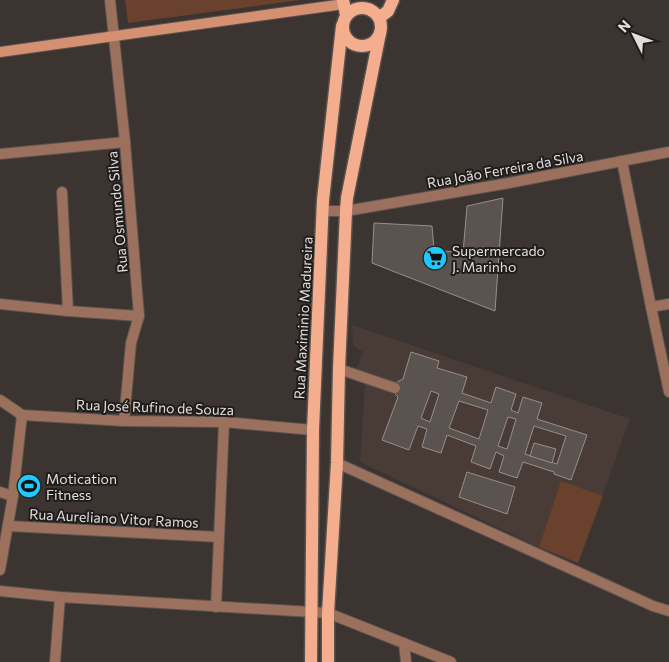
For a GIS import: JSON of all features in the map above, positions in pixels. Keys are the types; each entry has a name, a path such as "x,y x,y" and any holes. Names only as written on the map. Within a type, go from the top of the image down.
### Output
{"main road":[{"path":"380,18 388,11 393,0"},
{"path":"328,662 328,613 337,463 338,369 347,198 380,33 381,26 380,18 373,11 364,7 344,11 343,33 346,39 352,43 358,46 371,44 380,33"},
{"name":"Rua Maximinio Madureira","path":"311,662 313,430 323,200 344,11"}],"street":[{"name":"Rua Osmundo Silva","path":"110,0 125,142 139,316 130,349 124,421"},
{"path":"0,52 114,36 344,11"},
{"path":"0,154 125,142"},
{"name":"Rua João Ferreira da Silva","path":"323,211 346,211 510,183 669,152"},
{"path":"622,161 669,392"},
{"path":"62,192 68,311"},
{"path":"0,304 139,316"},
{"path":"651,307 669,304"},
{"path":"338,369 395,388"},
{"path":"0,400 22,415 13,496 0,570"},
{"name":"Rua José Rufino de Souza","path":"22,415 124,421 224,422 313,430"},
{"path":"216,607 224,422"},
{"path":"337,463 654,606 669,611"},
{"path":"0,492 13,496"},
{"name":"Rua Aureliano Vitor Ramos","path":"8,526 219,537"},
{"path":"0,591 60,597 328,613 451,662"},
{"path":"55,662 60,597"},
{"path":"404,643 406,662"}],"shaded area":[{"path":"125,0 300,0 128,23"},
{"path":"352,325 630,419 578,563 539,547 360,462 365,384 352,379 363,352 353,345"},
{"path":"561,481 603,496 578,563 539,547"}],"building":[{"name":"Supermercado J. Marinho","path":"503,198 495,311 372,263 374,223 432,226 434,250 463,253 467,206"},
{"path":"411,352 439,361 437,368 467,377 462,393 491,403 496,387 516,394 511,410 518,413 523,397 542,403 537,419 587,435 571,480 554,474 554,472 523,462 517,478 499,472 504,456 496,452 490,469 471,462 476,446 447,435 441,453 422,447 427,429 418,426 409,450 382,440 398,397 394,393 397,382 403,379","holes":["431,391 439,394 430,422 421,418","459,401 488,410 479,439 449,428","508,417 516,419 507,449 498,446","534,426 566,436 557,464 525,454"]},
{"path":"534,443 556,449 552,463 530,456"},
{"path":"467,472 515,487 507,514 459,497"}],"place":[{"name":"Supermercado J. Marinho","path":"435,258"},
{"name":"Motication Fitness","path":"29,486"}]}
